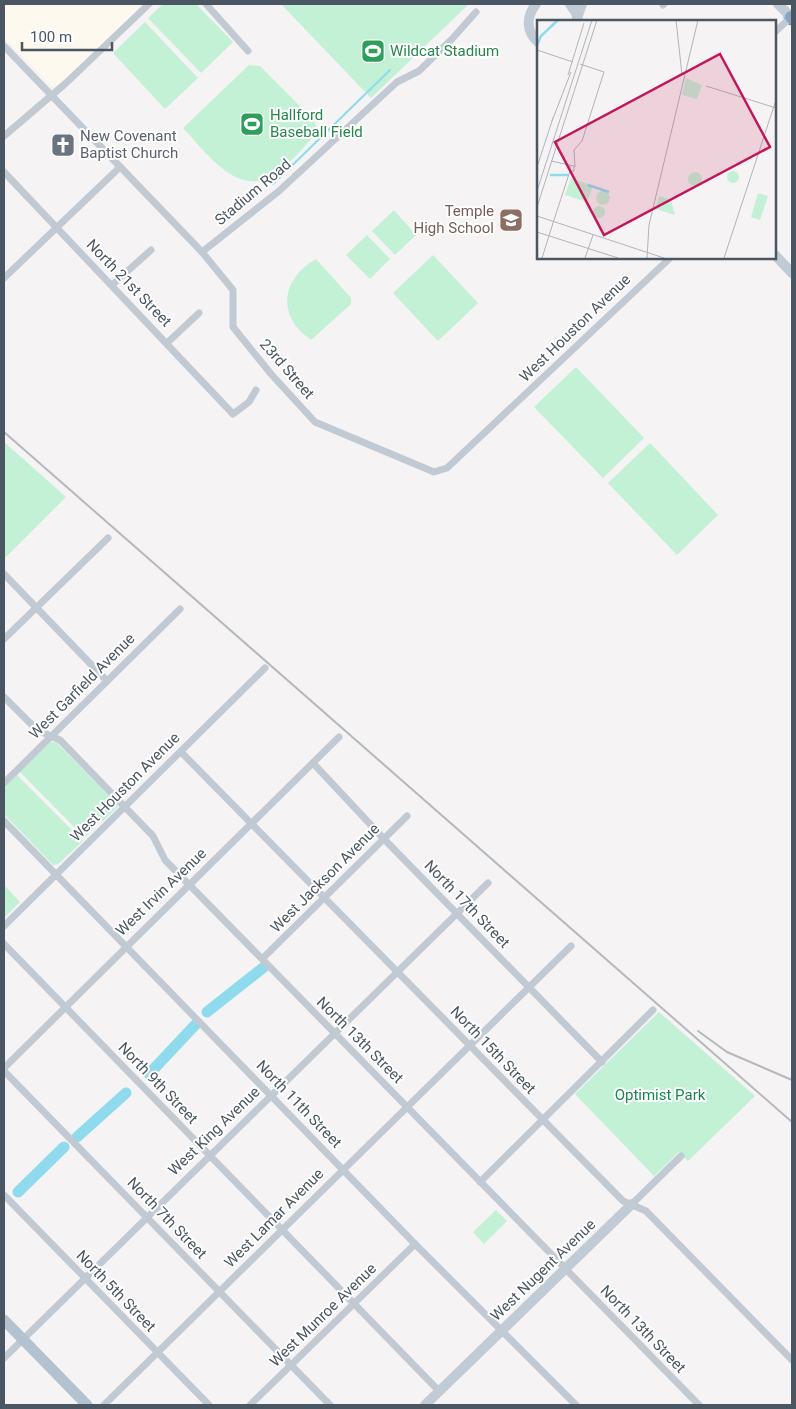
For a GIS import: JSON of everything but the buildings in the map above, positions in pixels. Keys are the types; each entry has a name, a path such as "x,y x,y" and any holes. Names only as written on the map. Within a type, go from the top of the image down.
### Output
{"main road":[{"path":"4,1320 87,1405"}],"street":[{"path":"4,136 149,4"},
{"path":"206,4 248,51"},
{"path":"526,4 532,35 537,41"},
{"path":"529,18 536,4"},
{"path":"570,4 578,20"},
{"path":"578,20 582,4"},
{"path":"776,31 792,18 778,4"},
{"name":"Stadium Road","path":"202,252 279,191 397,82 419,71 476,12"},
{"name":"23rd Street","path":"4,46 202,252 233,290 233,327 271,374 316,422 434,472 447,468 499,420"},
{"path":"4,278 56,226 120,167"},
{"name":"North 21st Street","path":"4,172 233,414 249,402 256,390"},
{"path":"112,285 151,250"},
{"path":"776,256 792,273"},
{"name":"West Houston Avenue","path":"499,420 669,259"},
{"path":"167,343 199,313"},
{"path":"4,639 108,538"},
{"path":"4,574 107,681"},
{"name":"West Garfield Avenue","path":"4,783 180,608"},
{"name":"West Houston Avenue","path":"4,926 265,668"},
{"name":"North 13th Street","path":"4,696 37,730 60,740 153,836 164,860 188,885 263,958 334,1033 699,1405"},
{"name":"West Irvin Avenue","path":"4,1068 340,737"},
{"name":"North 15th Street","path":"180,752 623,1201 646,1211 792,1360"},
{"name":"North 17th Street","path":"313,763 384,839 602,1062"},
{"name":"West Jackson Avenue","path":"263,958 407,816"},
{"name":"North 11th Street","path":"4,821 573,1404"},
{"name":"West King Avenue","path":"4,1358 209,1154 488,884"},
{"name":"North 9th Street","path":"4,944 439,1391"},
{"name":"West Lamar Avenue","path":"104,1405 572,946"},
{"path":"480,1182 654,1010"},
{"name":"North 7th Street","path":"4,1071 330,1405"},
{"name":"West Nugent Avenue","path":"425,1405 682,1156"},
{"name":"North 5th Street","path":"4,1195 209,1405"},
{"name":"West Munroe Avenue","path":"250,1405 415,1244"}],"shaded area":[{"path":"4,4 145,4 55,89 4,38"}],"green space":[{"path":"163,4 196,4 233,42 201,73 148,18"},
{"name":"Wildcat Stadium","path":"281,4 469,4 371,98"},
{"path":"145,22 198,78 165,109 113,53"},
{"name":"Hallford Baseball Field","path":"249,65 260,66 314,120 318,132 285,166 274,175 260,181 247,181 235,177 223,169 183,128"},
{"path":"394,210 416,235 395,255 372,231"},
{"path":"367,235 390,259 370,279 346,255"},
{"path":"433,255 478,303 438,341 393,293"},
{"path":"316,259 351,298 351,304 311,340 292,320 287,298 290,287 296,277 304,267"},
{"path":"576,367 644,438 603,478 534,407"},
{"path":"4,442 66,497 4,559"},
{"path":"650,443 718,515 677,555 608,483"},
{"path":"51,742 56,742 119,806 103,821 101,820 85,838 20,772"},
{"path":"17,775 83,841 58,864 53,865 4,814 4,788"},
{"path":"4,885 20,902 4,918"},
{"name":"Optimist Park","path":"659,1012 755,1096 688,1161 679,1152 654,1176 575,1094"},
{"path":"496,1210 507,1221 484,1244 473,1232"}],"waterway":[{"path":"273,184 390,70"},
{"path":"207,1012 264,967"},
{"path":"149,1074 196,1024"},
{"path":"77,1137 126,1093"},
{"path":"18,1192 64,1147"}],"railway":[{"path":"4,432 792,1122"},
{"path":"698,1031 727,1052 792,1080"}],"place":[{"name":"Wildcat Stadium","path":"373,51"},
{"name":"Hallford Baseball Field","path":"252,124"},
{"name":"New Covenant Baptist Church","path":"63,145"},
{"name":"Temple High School","path":"511,220"}]}
